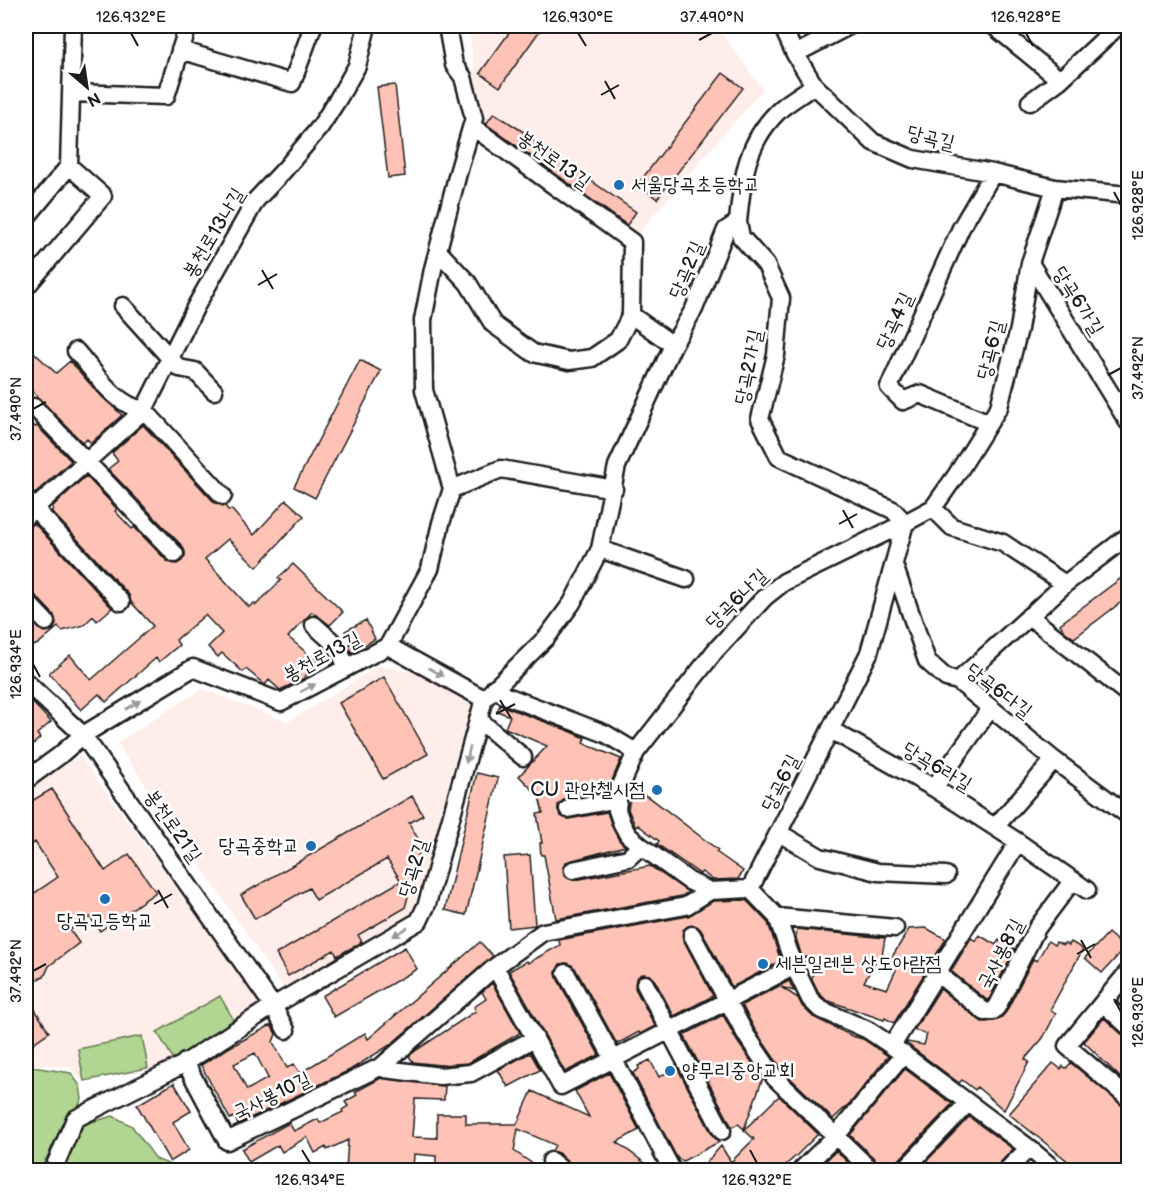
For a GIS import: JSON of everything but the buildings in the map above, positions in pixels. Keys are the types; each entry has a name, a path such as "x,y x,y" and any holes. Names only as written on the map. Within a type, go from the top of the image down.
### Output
{"street":[{"path":"26,218 69,166 73,26"},
{"path":"71,93 166,96 188,26"},
{"path":"180,50 292,83 313,26"},
{"name":"봉천로13나길","path":"28,508 86,462 144,410 196,306 255,200 313,136 338,99 357,66 367,26"},
{"name":"당곡길","path":"782,26 795,54 814,85 873,142 913,159 993,173 1055,188 1128,195"},
{"path":"795,54 849,26"},
{"path":"994,26 1060,80"},
{"path":"1030,102 1060,80 1118,26"},
{"path":"452,28 454,65 463,77 474,118 438,251 423,321 424,390 452,489 501,469 614,489"},
{"path":"738,222 742,177 757,137 782,108 814,85"},
{"name":"봉천로13길","path":"438,251 468,283 493,324 533,352 569,361 592,358 618,340 631,315 632,242 473,127"},
{"path":"26,287 103,196 69,166"},
{"name":"당곡4길","path":"989,423 920,394 903,401 888,387 961,228 993,173"},
{"name":"당곡6길","path":"750,889 869,652 905,523 933,508 999,407 1017,340 1030,263 1055,188"},
{"name":"당곡2길","path":"53,1170 75,1119 185,1062 273,1006 419,921 428,904 478,719 490,693 547,637 572,603 600,549 617,466 673,345 694,309 726,230 738,222"},
{"name":"당곡2가길","path":"738,222 741,237 766,265 781,298 776,355 763,399 760,419 779,457 893,510 905,523"},
{"name":"당곡6가길","path":"1030,263 1128,422"},
{"path":"123,306 179,368 195,371 214,391"},
{"path":"631,315 673,345"},
{"path":"76,351 116,396 132,409 144,410 223,496"},
{"path":"34,407 175,554"},
{"name":"봉천로13길","path":"83,735 193,668 281,702 388,646 430,569 452,489"},
{"path":"28,508 121,602"},
{"path":"933,508 952,527 1004,543 1065,584"},
{"name":"당곡6나길","path":"618,800 619,790 636,752 715,651 765,597 784,582 905,523"},
{"path":"958,681 1065,584 1128,536"},
{"path":"600,549 686,579"},
{"name":"당곡6다길","path":"894,564 927,661 946,678 958,681 1054,760 1128,815"},
{"path":"26,601 46,622"},
{"path":"1029,616 1128,694"},
{"path":"314,625 336,645 347,667"},
{"name":"봉천로13길","path":"388,646 490,693"},
{"name":"봉천로21길","path":"26,682 83,735 273,1006 286,1030"},
{"path":"490,693 504,695 606,734 636,752"},
{"path":"934,788 990,709"},
{"path":"478,719 523,757"},
{"name":"당곡6라길","path":"831,730 934,788 1088,890"},
{"path":"26,780 83,735"},
{"path":"995,827 1054,760"},
{"path":"568,808 618,800 617,810 628,835 689,881 710,891 750,889 777,917 810,999 820,1009 868,1030 898,1050 1055,1170"},
{"path":"779,833 820,857 878,872 946,876"},
{"path":"801,1170 836,1136 898,1050 938,974 1018,842"},
{"path":"573,870 628,858 641,846"},
{"name":"국사봉8길","path":"938,974 985,1012 993,1011 1037,928 1073,880"},
{"name":"국사봉10길","path":"185,1062 227,1141 382,1066 495,967 543,932 686,906 710,891"},
{"path":"777,917 895,928"},
{"path":"692,935 746,1035 775,1078 871,1170"},
{"path":"495,967 561,1086 795,966"},
{"path":"1128,972 1067,1046 1128,1098"},
{"path":"566,973 672,1170"},
{"path":"645,984 722,1131"},
{"path":"1103,1003 1128,1026"},
{"path":"382,1066 385,1070 441,1076 471,1073 535,1038"},
{"path":"904,1170 968,1103"},
{"path":"1007,1170 1029,1148"}],"shaded area":[{"name":"서울당곡초등학교","path":"475,26 716,26 763,89 633,239 482,130 469,30"},
{"name":"당곡중학교","path":"378,666 424,674 471,703 448,787 422,904 412,919 286,992 117,743 202,689 288,722"},
{"name":"당곡고등학교","path":"80,756 263,1007 176,1063 84,1082 69,1067 26,1064 26,791"}],"green space":[{"path":"220,996 236,1024 174,1060 157,1032"},
{"path":"142,1036 148,1068 84,1081 78,1049"},
{"path":"26,1066 71,1073 80,1086 82,1099 77,1109 66,1121 40,1170 26,1170"},
{"path":"113,1116 132,1126 156,1159 170,1165 201,1170 61,1170 81,1125"}],"place":[{"name":"서울당곡초등학교","path":"619,185"},
{"name":"CU 관악첼시점","path":"657,790"},
{"name":"당곡중학교","path":"311,846"},
{"name":"당곡고등학교","path":"105,899"},
{"name":"세븐일레븐 상도아람점","path":"763,964"},
{"name":"양무리중앙교회","path":"670,1071"}]}
